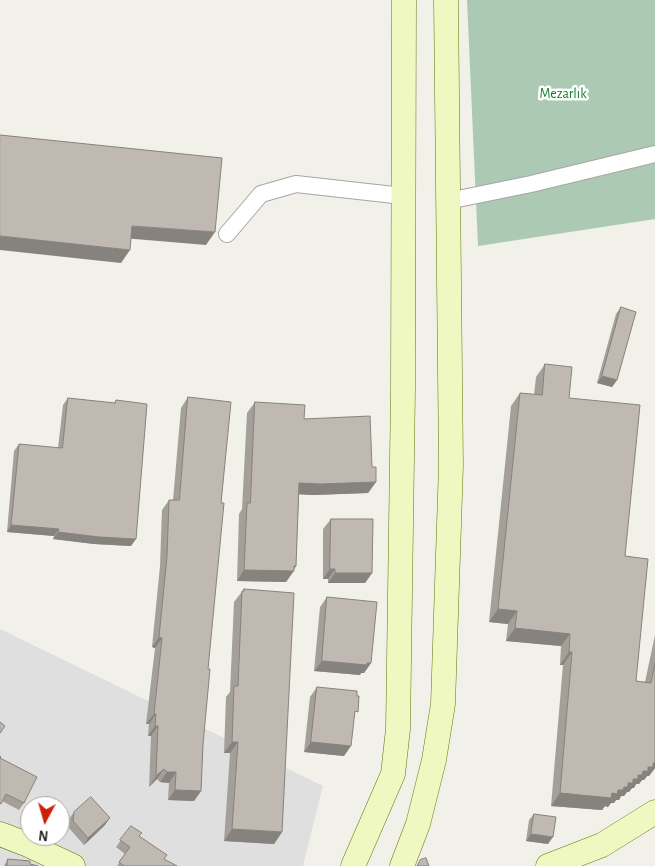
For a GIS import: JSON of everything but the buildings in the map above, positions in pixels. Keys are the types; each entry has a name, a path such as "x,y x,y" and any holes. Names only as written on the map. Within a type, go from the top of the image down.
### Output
{"street":[{"path":"353,866 393,774 398,729 403,430 404,0"},
{"path":"402,866 418,824 434,760 443,704 451,465 446,0"},
{"path":"448,201 530,184 655,154"},
{"path":"227,234 261,194 296,184 403,196"},
{"path":"548,866 602,845 655,812"},
{"path":"0,834 72,866"}],"shaded area":[{"path":"0,629 323,786 303,866 0,866"}],"green space":[{"name":"Mezarlık","path":"467,0 655,0 655,219 478,246"}]}
